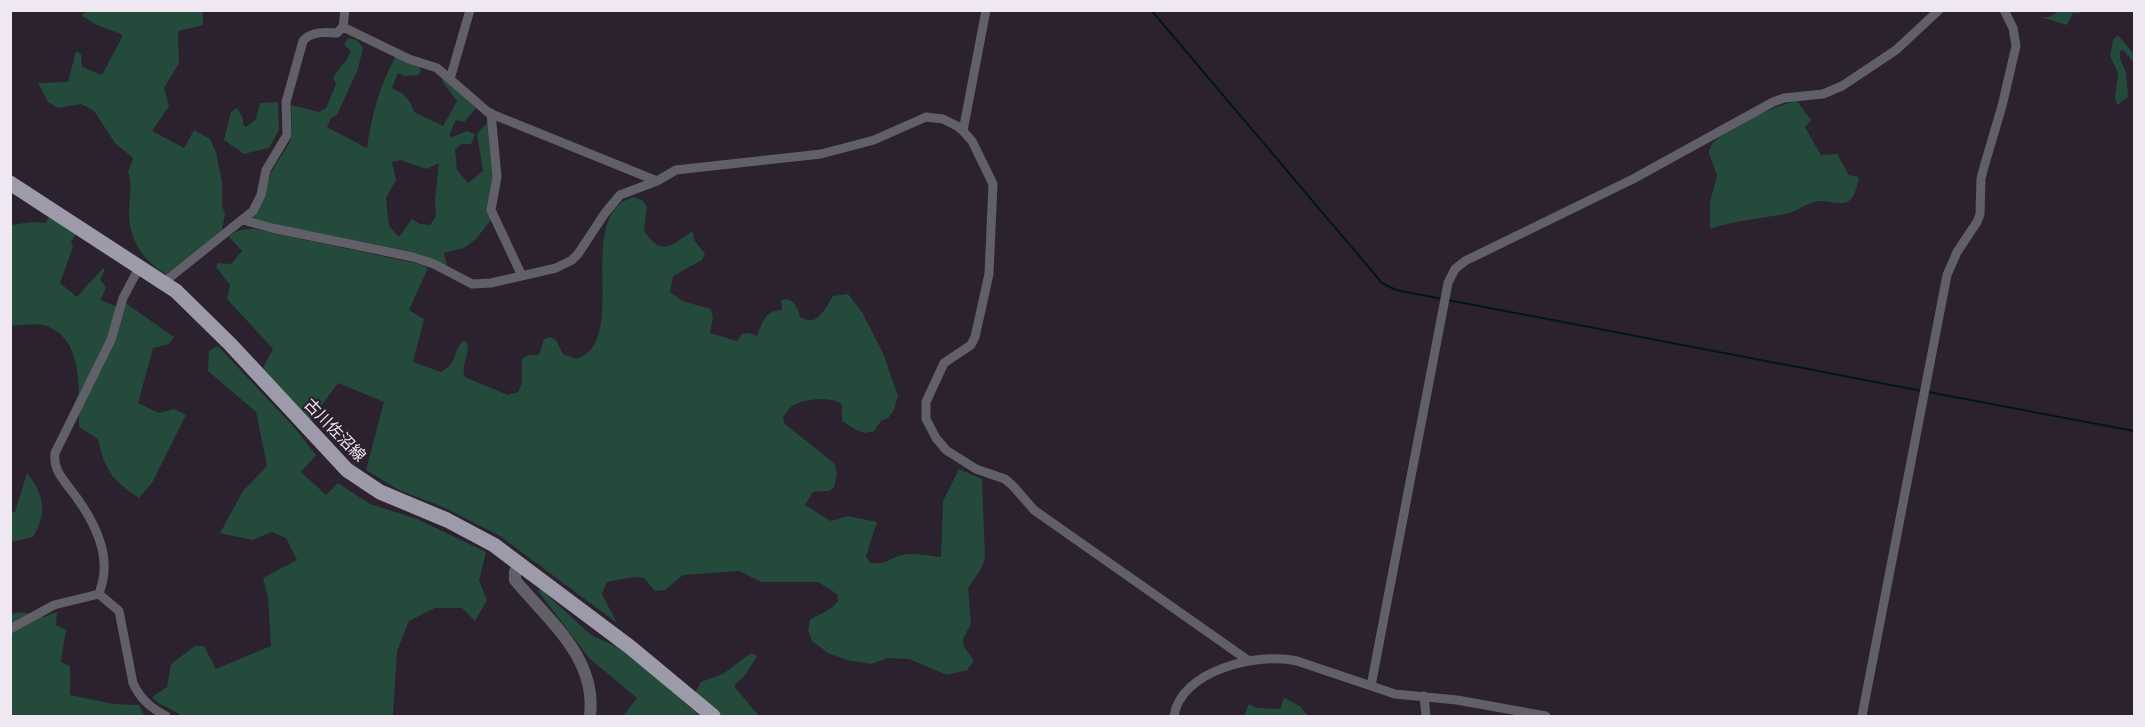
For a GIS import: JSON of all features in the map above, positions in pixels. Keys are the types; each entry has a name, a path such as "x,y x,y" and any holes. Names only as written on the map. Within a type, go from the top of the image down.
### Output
{"main road":[{"name":"古川佐沼線","path":"10,183 164,282 196,309 347,470 380,492 466,529 494,545 630,647 713,717"}],"street":[{"path":"164,282 243,220 257,204 266,170 287,135 286,102 303,41 313,34 337,33 343,27 345,10"},
{"path":"450,79 470,10"},
{"path":"963,131 986,10"},
{"path":"1371,686 1450,275 1455,269 1465,261 1633,179 1773,102 1784,98 1833,91 1896,50 1939,10"},
{"path":"1862,717 1947,275 1954,257 1980,214 1981,179 2015,55 2016,38 2004,10"},
{"path":"343,27 409,59 431,65 491,113 657,181"},
{"path":"491,113 497,177 491,210 522,276"},
{"path":"243,220 413,257 434,264 472,284 491,283 556,268 572,260 584,247 605,213 620,195 657,181 682,168 821,154 874,140 926,117 942,119 963,131 988,170 993,184 989,274 971,345 944,363 926,402 925,410 930,427 946,450 976,469 1005,479 1034,510 1249,661"},
{"path":"99,594 105,569 98,536 90,519 57,472 54,460 55,453 111,340 123,298 140,266"},
{"path":"519,563 514,572 515,580 560,632 583,663 591,693 590,717"},
{"path":"10,629 54,605 99,594"},
{"path":"99,594 119,611 136,690 147,704 166,717"},
{"path":"1174,717 1181,697 1200,680 1213,672 1268,658 1288,659 1395,693 1457,700 1546,717"},
{"path":"1424,696 1426,717"}],"green space":[{"path":"85,11 203,11 203,25 178,31 179,63 164,88 169,106 152,131 184,148 194,130 210,139 216,152 222,182 222,205 225,214 222,230 166,274 144,256 132,232 128,172 133,158 115,143 94,111 81,104 58,108 48,102 38,83 68,82 76,51 81,54 82,67 102,75 123,35 97,25 82,16"},
{"path":"2059,11 2080,11 2079,14 2073,13 2067,25 2040,17 2049,17"},
{"path":"2118,35 2134,54 2134,63 2123,50 2120,51 2120,59 2126,72 2128,97 2117,105 2115,98 2118,73 2110,56 2113,40"},
{"path":"348,38 357,40 363,48 358,69 337,115 331,118 327,127 367,148 377,101 396,56 418,65 421,70 419,75 405,76 398,73 392,88 406,97 414,112 443,126 457,101 442,81 443,78 476,108 464,122 456,120 449,135 452,137 467,131 475,134 471,144 461,144 455,150 457,170 468,183 483,171 477,134 489,121 493,176 491,220 476,239 464,248 444,253 447,266 413,252 251,218 264,197 271,172 290,142 291,105 319,112 326,108 336,84 333,78 351,51 344,45","holes":["400,160 427,169 439,163 435,200 436,216 430,225 420,224 412,219 399,237 389,226 386,198 396,180 392,162"]},
{"path":"1797,101 1811,120 1805,127 1821,155 1837,154 1849,175 1859,177 1852,198 1844,203 1819,201 1789,213 1710,229 1710,202 1717,176 1709,153 1713,144 1722,135 1742,123 1766,111"},
{"path":"278,102 279,130 269,148 244,154 224,140 231,112 237,108 243,118 243,125 246,127 256,119 260,103"},
{"path":"634,197 642,200 647,206 644,231 657,244 668,246 674,244 693,231 694,240 705,254 702,260 673,276 670,292 682,301 711,309 713,317 710,333 737,341 742,334 757,336 765,318 772,312 782,310 781,300 785,299 792,301 800,317 806,320 820,316 833,296 848,294 862,312 883,353 898,396 893,412 881,421 874,431 865,433 842,421 842,405 833,400 820,399 801,402 790,408 783,418 785,424 835,464 837,473 834,488 828,491 813,492 805,505 831,521 848,516 877,522 866,556 870,563 885,562 907,554 941,557 943,501 959,469 982,479 985,558 981,569 968,588 971,624 963,639 964,646 974,661 967,670 947,675 909,659 888,658 871,664 847,660 828,653 812,641 808,630 810,620 829,610 838,601 837,594 818,582 761,582 739,571 683,575 665,590 655,591 644,578 633,577 607,582 602,594 617,623 500,536 443,507 399,490 366,470 384,402 338,383 308,424 262,370 273,349 227,299 230,285 216,267 218,263 231,264 242,251 229,237 244,229 255,229 419,264 428,268 409,310 424,319 413,362 441,372 453,361 459,345 463,341 467,342 465,377 508,395 518,392 522,383 522,359 528,355 539,355 544,339 550,337 556,340 563,354 576,359 592,348 600,329 606,227 616,208"},
{"path":"50,216 76,234 71,242 73,247 60,283 77,297 103,268 105,269 100,280 106,287 101,300 115,306 127,304 174,337 169,344 153,348 138,403 159,413 174,409 186,415 152,483 139,498 122,486 111,474 98,439 79,427 77,368 67,341 57,331 43,325 11,326 11,225 45,223"},
{"path":"218,346 293,426 316,455 301,472 326,495 338,483 370,504 417,519 486,552 479,581 487,600 475,621 462,608 435,608 409,621 397,651 393,716 183,716 152,697 167,687 171,664 195,646 204,646 216,669 271,646 268,598 263,578 297,560 286,538 272,532 252,540 220,533 243,491 267,466 256,412 208,371 209,351"},
{"path":"27,473 40,496 41,519 33,537 11,542 11,512 15,512"},
{"path":"541,589 591,635 624,650 700,716 623,716 637,698 589,658 538,591"},
{"path":"21,612 44,617 57,612 56,625 66,630 61,662 70,666 70,695 113,704 139,705 144,715 11,716 11,614"},
{"path":"751,653 757,656 746,674 734,686 759,716 721,716 695,693 701,682 723,674"},
{"path":"1284,698 1300,706 1308,716 1244,716 1249,704 1257,708 1280,709"}],"waterway":[{"path":"1151,10 1382,283 1396,290 1442,299"},
{"path":"1448,300 1922,391"},
{"path":"1928,392 2134,431"}]}
